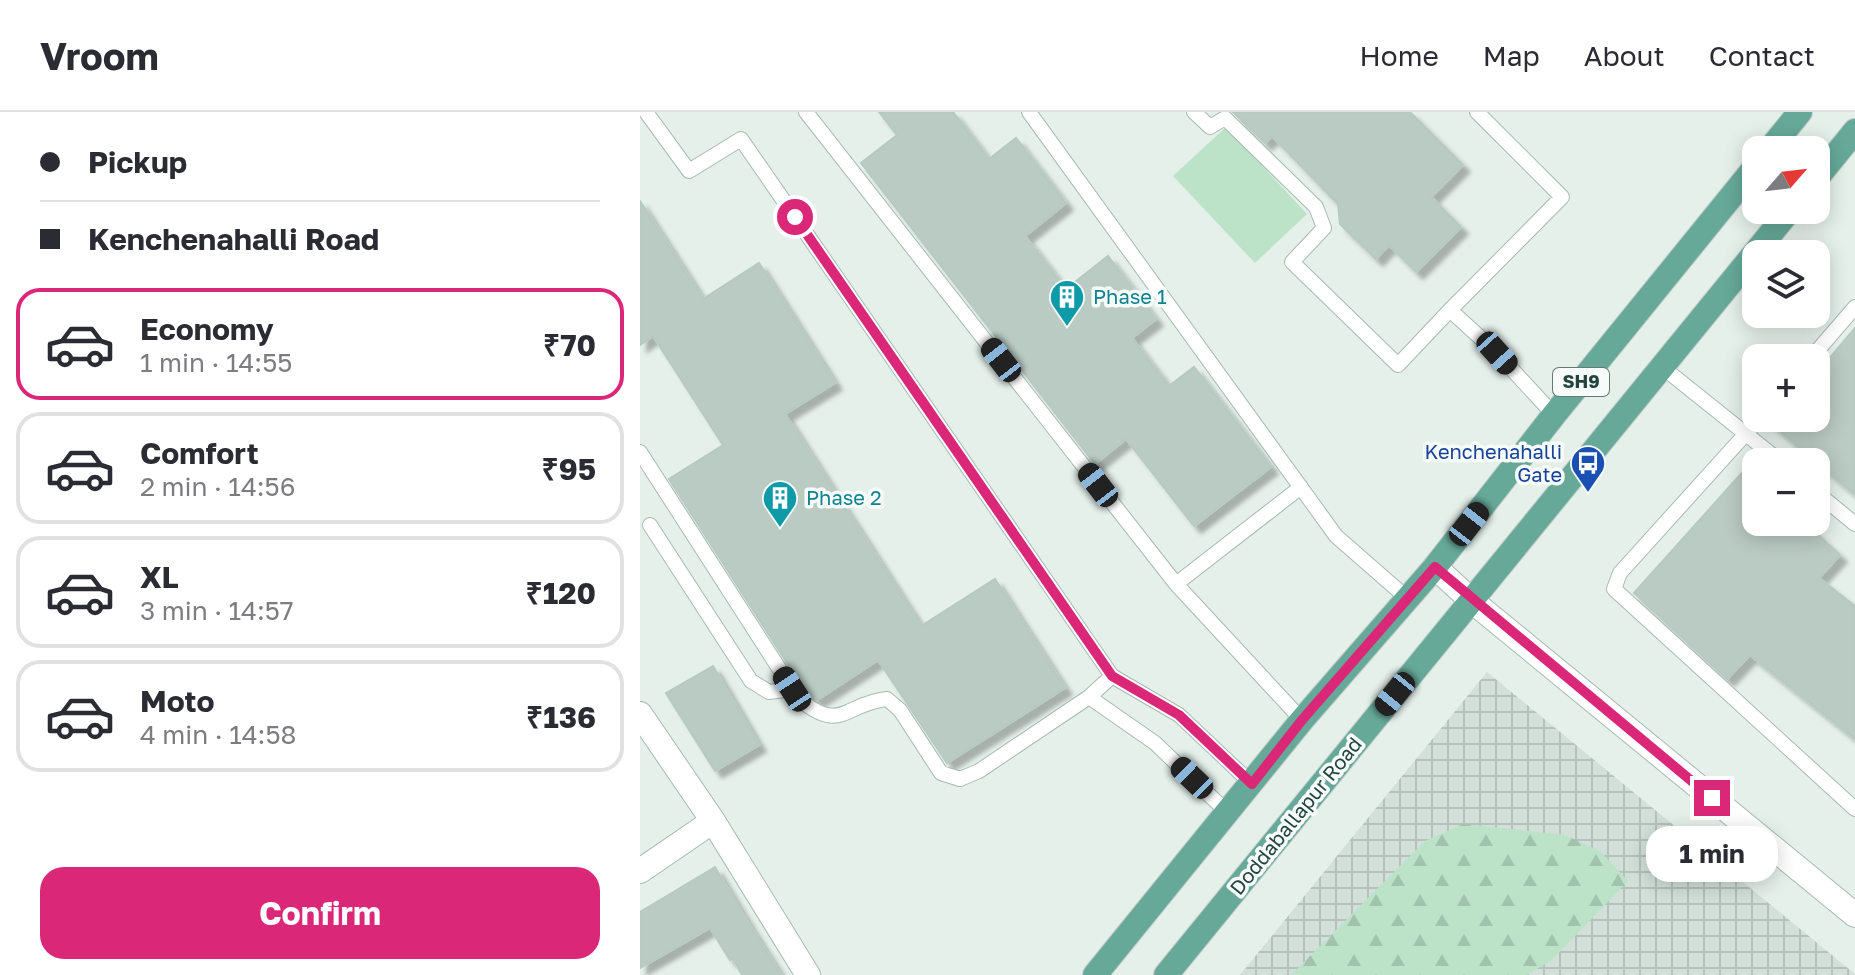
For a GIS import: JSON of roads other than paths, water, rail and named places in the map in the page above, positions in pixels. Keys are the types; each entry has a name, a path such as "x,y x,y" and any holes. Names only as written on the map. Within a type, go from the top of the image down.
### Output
{"main road":[{"path":"1780,136 1800,112"},
{"path":"1830,162 1855,131"},
{"name":"SH9","path":"1095,975 1302,720 1435,567 1742,183"},
{"name":"Doddaballapur Road","path":"1166,975 1778,224"}],"street":[{"path":"1435,567 1472,601 1855,915"},
{"path":"640,714 713,821 808,975"},
{"path":"640,871 713,821"}],"lane":[{"path":"646,112 689,171 741,139 1112,676 1179,715 1252,784"},
{"path":"806,112 1176,584 1302,720"},
{"path":"1029,112 1336,536 1408,599"},
{"path":"1194,112 1210,127 1225,118 1316,207 1324,228 1292,262 1398,365 1562,197 1477,112"},
{"path":"1823,344 1855,307"},
{"path":"1450,310 1497,353 1554,415"},
{"path":"1661,366 1765,448"},
{"path":"1747,433 1620,573 1614,589 1855,809"},
{"path":"640,452 798,698 816,713 846,715 872,701 887,699 900,710 941,773 960,779 979,771 1089,697 1112,676"},
{"path":"1176,584 1301,487"},
{"path":"1830,503 1855,524"},
{"path":"650,525 751,681 769,692 792,689"},
{"path":"1089,697 1155,743 1228,813"}],"place":[{"name":"Phase 1","path":"1067,328"},
{"name":"Kenchenahalli Gate","path":"1588,494"},
{"name":"Phase 2","path":"780,529"}]}
